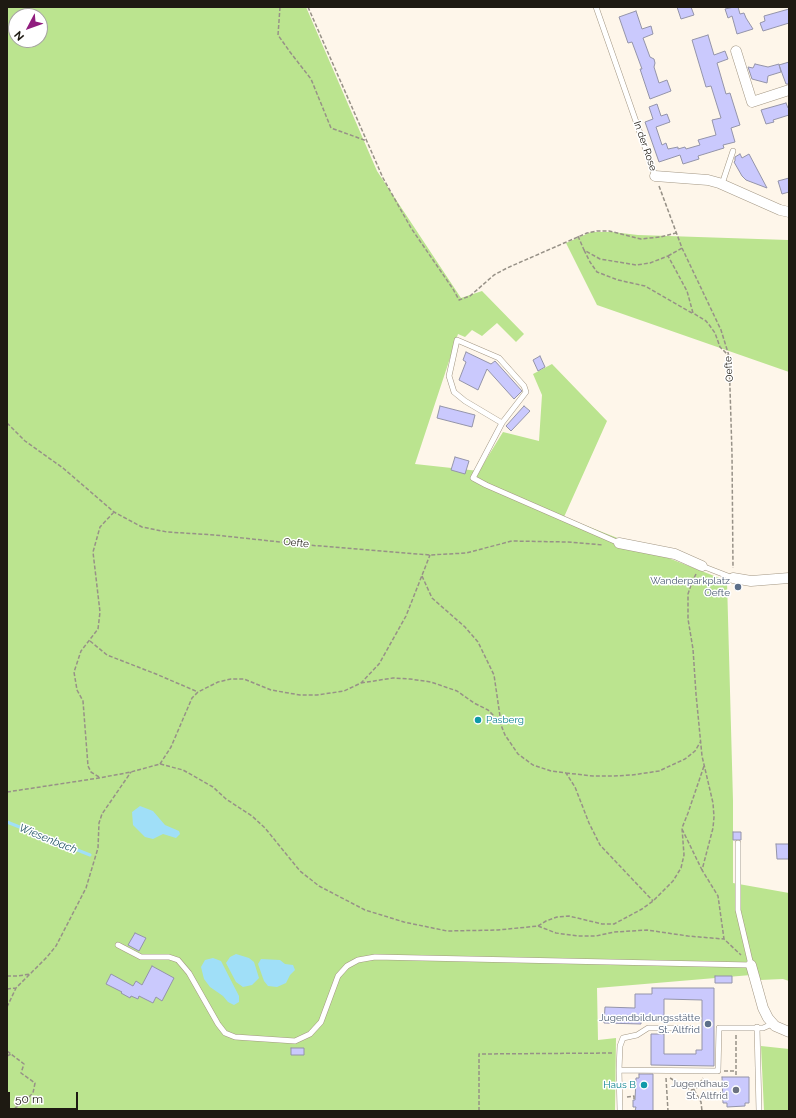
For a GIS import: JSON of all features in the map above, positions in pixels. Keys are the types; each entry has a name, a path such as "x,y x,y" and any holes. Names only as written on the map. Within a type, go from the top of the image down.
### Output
{"street":[{"path":"736,51 752,102 789,90"},
{"name":"In der Rose","path":"655,176 708,180 722,184 780,210 789,212"},
{"path":"619,542 675,554 702,566"},
{"path":"733,578 751,581 789,578"},
{"path":"751,965 765,1014 772,1024 789,1032"}],"lane":[{"name":"In der Rose","path":"596,7 655,176"},
{"path":"722,184 733,151"},
{"path":"502,423 465,402 454,392 448,376 457,340 499,358 524,386 526,392 502,423 473,478 619,542"},
{"path":"702,566 733,578"},
{"path":"118,945 141,957 169,956 178,960 189,974 218,1024 225,1033 235,1037 295,1041 310,1034 321,1022 338,976 347,966 358,960 376,957 751,965 738,910 738,843"},
{"path":"619,1070 718,1071 719,1028 763,1028 772,1024"},
{"path":"620,1111 619,1053 620,1042 623,1038 637,1035 648,1028 689,1028"},
{"path":"757,1028 759,1111"}],"path":[{"path":"280,7 278,35 311,79 331,128 367,142"},
{"path":"308,7 383,178 396,203 459,300 470,296 506,268 578,236 597,231 617,232 640,239 660,237 676,233"},
{"name":"Oefte","path":"655,176 682,248 716,318 729,356 732,454 733,578"},
{"path":"578,236 590,262 597,272 618,280 645,286 706,321 715,333 720,347 729,356"},
{"path":"584,250 600,259 636,266 650,263 668,256 682,248"},
{"path":"668,256 687,291 693,313"},
{"name":"Oefte","path":"7,423 25,442 64,468 114,512 142,528 167,532 430,555 466,553 512,541 568,542 608,545 619,542"},
{"path":"99,778 91,772 88,766 83,701 77,690 74,672 81,652 98,629 100,612 93,552 100,527 114,512"},
{"path":"361,683 379,664 406,616 430,555"},
{"path":"702,566 692,582 688,594 687,609 693,649 700,741 713,803 714,817 713,828 702,870"},
{"path":"422,576 432,598 465,627 478,642 494,675 501,725"},
{"path":"89,641 107,655 198,692"},
{"path":"160,764 171,747 192,698 198,692 218,682 231,679 244,680 271,690 300,695 317,695 344,691 361,683 393,678 410,679 446,686 488,710 501,725 518,754 523,759 533,765 551,771 566,773 593,776 626,775 659,771 685,759 695,751 700,741"},
{"path":"7,792 99,778 131,772 160,764 183,770 213,787 256,820 265,828 300,871 319,886 365,910 404,922 447,931 498,930 538,926 557,917 569,916 596,923 614,924 642,910 673,881 681,868 684,856 682,828 705,764"},
{"path":"7,1007 16,988 56,946 86,888 98,848 99,824 102,814 131,772"},
{"path":"566,773 575,787 589,823 600,845 653,901"},
{"path":"682,828 702,870 718,896 724,938 751,965"},
{"path":"538,926 556,933 578,936 596,936 614,932 647,930 688,936 724,938"},
{"path":"7,976 30,974"},
{"path":"7,989 16,988"},
{"path":"736,1028 736,1075"},
{"path":"7,1051 24,1064 21,1073 35,1083 34,1093 17,1108 11,1111"},
{"path":"479,1111 479,1054 619,1053"},
{"path":"7,1056 11,1054"},
{"path":"718,1071 736,1070"},
{"path":"694,1090 696,1090 704,1078 705,1071"},
{"path":"668,1111 666,1076 684,1087 694,1090 701,1102 702,1111"},
{"path":"620,1098 634,1096 634,1100"}],"green space":[{"path":"7,7 306,7 377,171 461,298 482,291 524,334 516,342 497,323 482,336 472,330 465,337 458,334 415,464 479,471 503,432 539,441 542,395 533,374 552,364 607,421 564,517 727,581 733,801 733,883 789,893 789,981 783,979 760,980 751,975 597,988 598,1040 616,1038 615,1111 7,1111"},
{"path":"591,232 788,240 789,372 597,305 566,243"},
{"path":"761,1046 789,1049 789,1111 764,1111"}],"water":[{"path":"140,806 153,811 165,825 179,831 180,834 176,838 163,834 153,839 145,837 133,825 132,812"},
{"path":"236,954 249,958 254,962 259,978 252,985 243,987 236,982 226,963 230,957"},
{"path":"213,958 221,961 239,996 239,1002 234,1005 210,987 204,979 201,967 205,960"},
{"path":"261,959 280,960 285,964 293,965 295,970 290,975 286,983 277,987 268,986 264,981 258,964"}],"building":[{"path":"677,7 691,7 694,15 681,19"},
{"path":"738,7 740,14 744,13 753,29 737,34 732,16 728,18 725,9"},
{"path":"789,9 789,23 763,31 760,23 765,21 764,16"},
{"path":"636,11 642,29 651,26 653,34 643,38 650,57 654,59 654,67 659,83 667,80 671,91 650,99 640,69 642,69 632,42 628,43 619,17"},
{"path":"708,35 714,55 725,51 728,59 717,63 726,94 730,93 740,125 731,128 735,142 723,145 724,148 698,156 699,159 683,164 680,155 659,162 645,122 653,119 649,107 657,104 661,116 667,114 670,122 656,127 662,145 666,143 668,149 685,147 686,149 700,145 698,140 716,135 712,120 721,118 711,86 706,87 692,40"},
{"path":"789,62 789,84 786,84 779,65"},
{"path":"755,64 768,67 779,64 781,72 768,76 767,83 752,79 748,67 753,68"},
{"path":"786,103 788,108 789,107 789,115 766,124 761,110"},
{"path":"740,154 742,158 749,154 767,188 746,180 742,176 734,162 735,157"},
{"path":"789,178 789,192 782,194 778,181"},
{"path":"466,352 491,364 495,361 522,391 514,399 487,369 478,390 459,380 466,362 463,360"},
{"path":"540,356 545,367 538,371 533,360"},
{"path":"440,406 475,415 472,427 437,418"},
{"path":"524,406 530,411 511,431 506,426"},
{"path":"455,457 469,461 465,474 451,470"},
{"path":"733,832 741,832 741,840 733,840"},
{"path":"776,844 789,844 789,859 777,859"},
{"path":"135,933 146,938 139,951 128,945"},
{"path":"152,966 174,978 162,1001 156,997 153,1003 139,996 138,999 131,996 130,998 106,984 111,974 133,986 136,981 142,985"},
{"path":"715,976 732,976 732,983 715,983"},
{"name":"Jugendbildungsstätte St. Altfrid","path":"652,988 714,988 714,1066 651,1065 651,1034 664,1034 664,1054 696,1054 696,1050 702,1050 702,1000 664,999 664,1019 641,1019 641,1024 604,1023 605,1007 635,1008 635,994 652,994"},
{"path":"291,1048 304,1048 304,1055 291,1055"},
{"name":"Haus B","path":"639,1074 653,1074 653,1111 635,1111 636,1107 633,1107 633,1100 635,1100 636,1078 639,1078"},
{"name":"Jugendhaus St. Altfrid","path":"722,1077 749,1077 749,1103 745,1103 745,1106 727,1107 727,1103 723,1103"}],"waterway":[{"name":"Wiesenbach","path":"7,822 90,855"}],"place":[{"name":"Wanderparkplatz Oefte","path":"738,587"},
{"name":"Pasberg","path":"478,720"},
{"name":"Jugendbildungsstätte St. Altfrid","path":"708,1024"},
{"name":"Haus B","path":"644,1085"},
{"name":"Jugendhaus St. Altfrid","path":"736,1090"}]}
